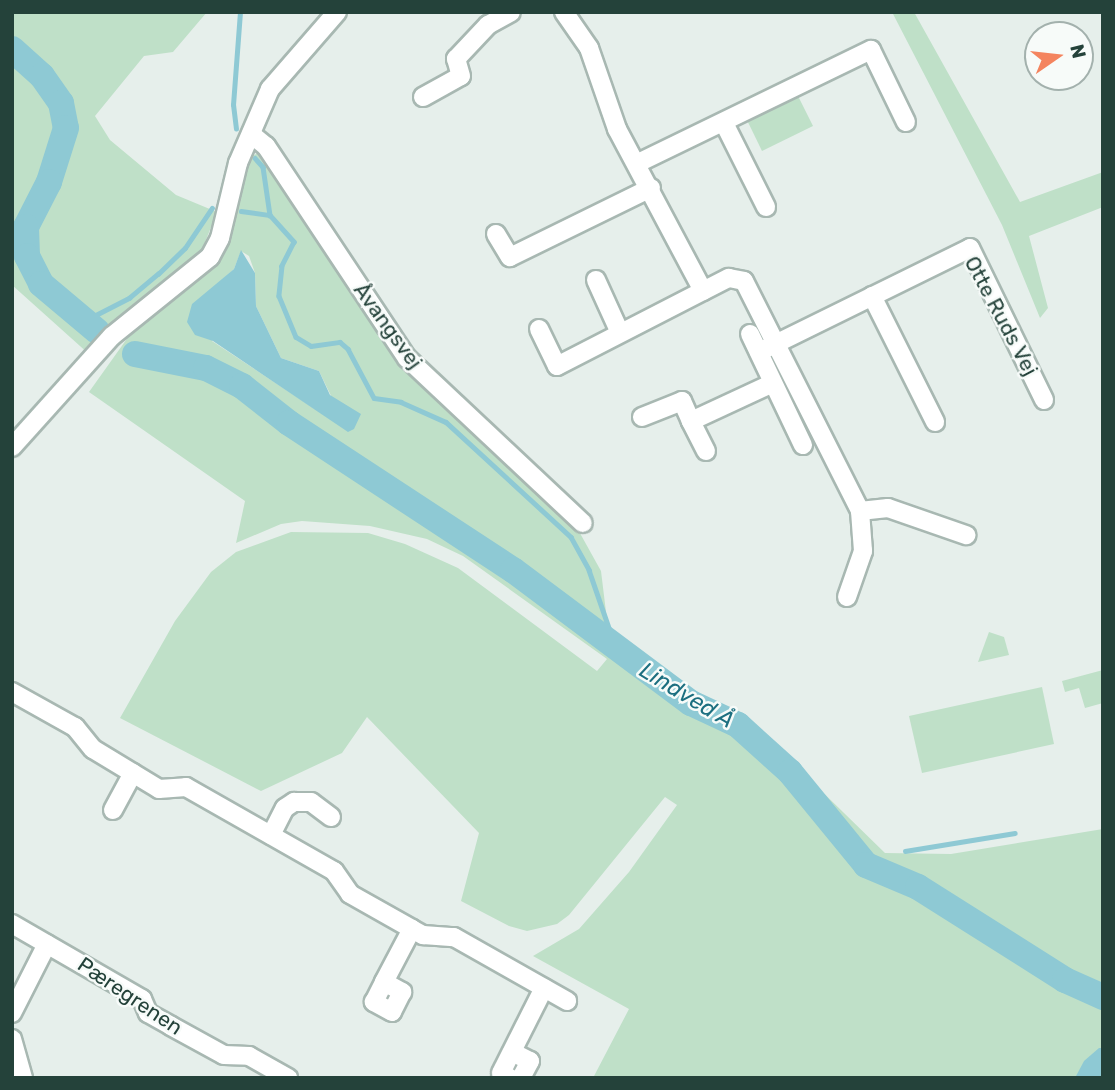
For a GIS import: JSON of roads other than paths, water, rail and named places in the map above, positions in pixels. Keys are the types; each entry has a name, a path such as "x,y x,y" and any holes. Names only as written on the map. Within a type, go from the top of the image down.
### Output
{"street":[{"path":"12,447 112,336 210,257 223,229 229,196 251,134 279,76 337,12"},
{"path":"422,97 461,76 456,59 488,25 511,12"},
{"path":"564,12 589,48 617,129 638,163 704,291"},
{"path":"638,163 870,50 906,122"},
{"path":"724,123 766,207"},
{"name":"Åvangsvej","path":"251,134 266,146 407,358 583,523"},
{"path":"496,234 510,257 651,188"},
{"name":"Otte Ruds Vej","path":"759,352 970,248 1044,400"},
{"path":"539,329 557,366 729,278 744,281 778,343 860,511 863,551 846,597"},
{"path":"596,280 620,333"},
{"path":"872,296 935,422"},
{"path":"750,334 803,445"},
{"path":"691,421 773,383"},
{"path":"642,417 682,401 706,451"},
{"path":"860,511 888,508 966,535"},
{"path":"12,692 75,727 93,749 159,789 186,786 334,871 350,894 423,935 454,937 567,1002"},
{"path":"113,810 133,773"},
{"path":"271,835 285,808 294,802 311,802 331,817"},
{"name":"Pæregrenen","path":"12,924 142,999 148,1013 171,1026 225,1055 249,1056 288,1078"},
{"path":"384,982 412,929"},
{"path":"12,1013 47,944"},
{"path":"510,1078 501,1073 544,988"},
{"path":"12,1039 23,1078"},
{"path":"512,1052 530,1061 521,1078"}],"water":[{"path":"241,250 255,273 256,306 281,358 319,371 330,395 361,414 354,429 348,432 213,341 195,335 187,322 192,304 234,269"},
{"path":"1099,1048 1103,1048 1103,1078 1075,1078 1084,1061"}],"waterway":[{"path":"236,129 233,105 240,12"},
{"name":"Lindved Å","path":"12,49 42,76 61,103 66,128 49,182 26,227 27,256 41,284 97,331"},
{"path":"255,158 263,167 270,215"},
{"name":"Lindved Å","path":"84,321 129,298 158,274 185,248 212,208"},
{"name":"Lindved Å","path":"241,211 270,215 294,242 282,266 279,296 296,337 311,346 340,342 348,349 374,398 401,402 446,422 571,537 589,570 617,651"},
{"name":"Lindved Å","path":"135,354 206,368 242,386 289,423 513,570 691,703 738,725 790,772 866,865 918,887 1065,980 1103,997"},
{"path":"905,851 1015,833"}]}
